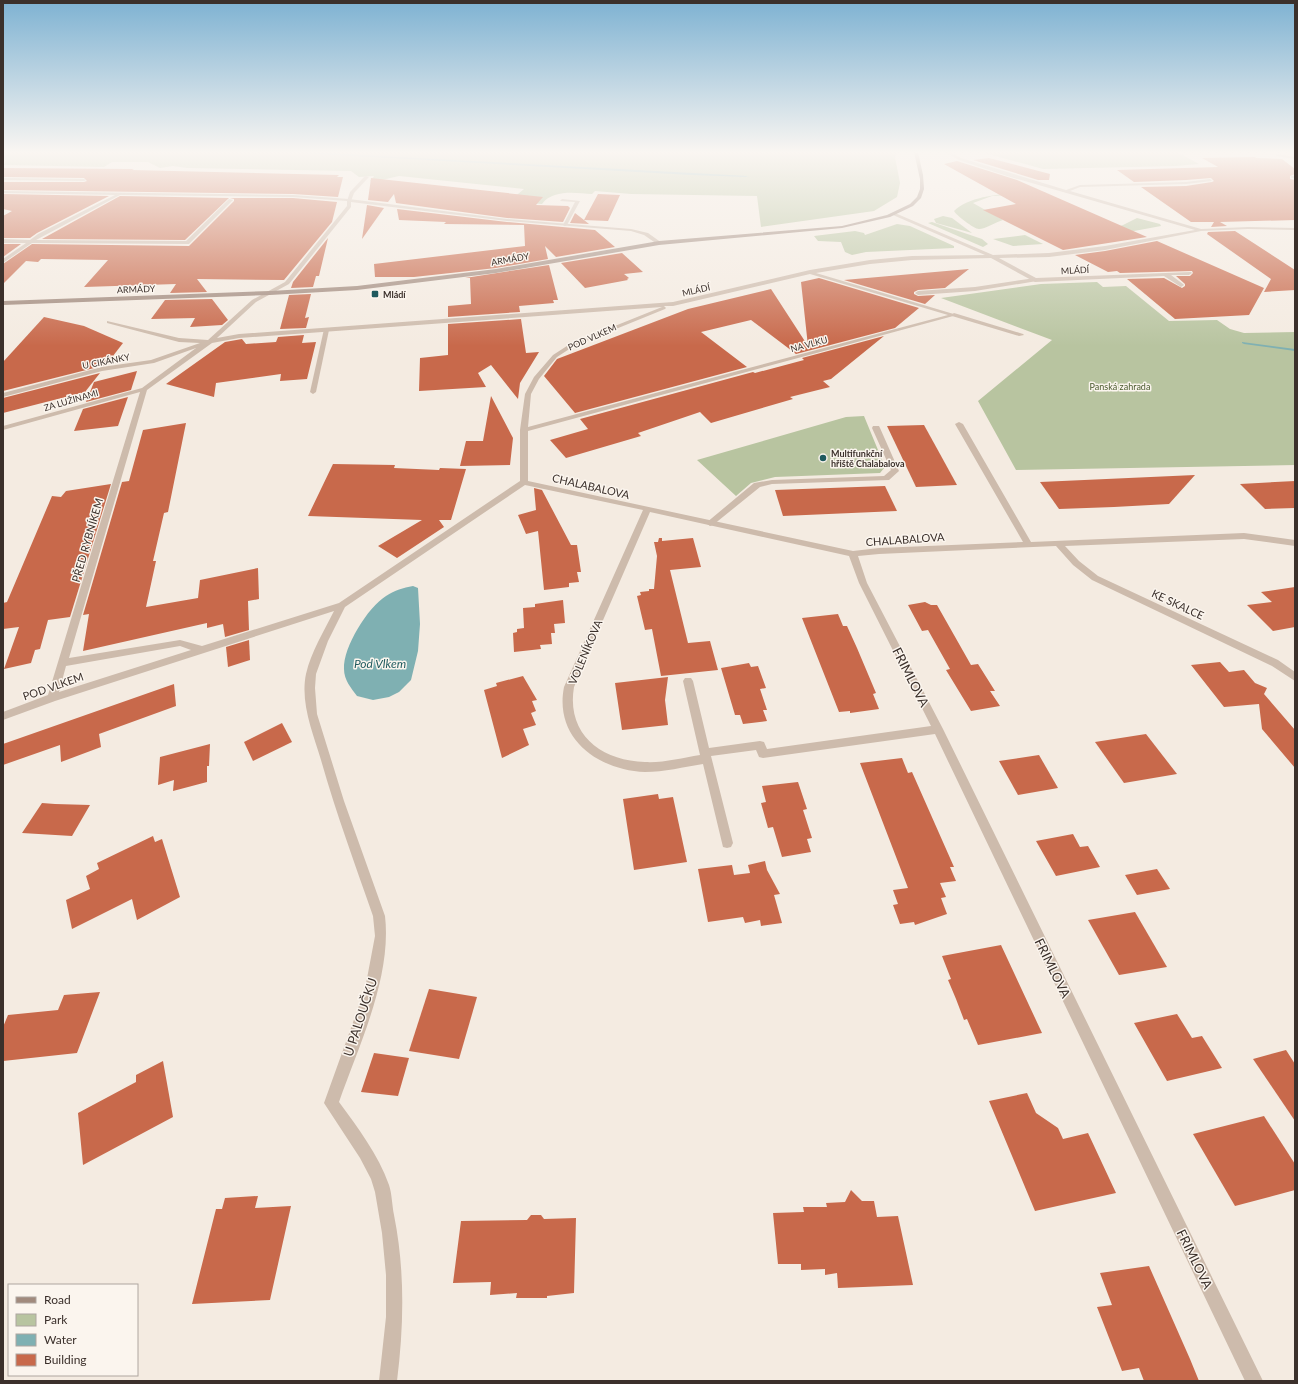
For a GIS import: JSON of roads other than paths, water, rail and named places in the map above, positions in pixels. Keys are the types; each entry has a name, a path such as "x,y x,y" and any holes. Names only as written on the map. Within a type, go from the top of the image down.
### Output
{"street":[{"path":"3,261 40,235 76,217"},
{"path":"3,240 187,243 214,217"},
{"path":"270,293 287,283 340,217"},
{"path":"480,217 631,230 646,234 659,243"},
{"path":"565,225 570,217"},
{"name":"ARMÁDY","path":"3,303 270,293 357,288 496,271 659,243 708,238 807,232 872,221 887,217"},
{"path":"902,217 992,256 1035,280"},
{"path":"1156,217 1201,230 1248,228 1295,230"},
{"name":"MLÁDÍ","path":"210,341 239,336 672,304 810,272 870,262 912,258 1049,255 1105,248 1201,230"},
{"path":"3,245 10,241"},
{"path":"810,272 1021,335"},
{"name":"MLÁDÍ","path":"918,293 975,289 1035,280 1188,273"},
{"path":"1165,274 1181,285"},
{"name":"ARMÁDY","path":"144,389 210,341 254,301 270,293"},
{"name":"POD VLKEM","path":"3,716 52,698 342,605 524,482 524,430 528,394 531,385 556,356 582,340 672,304"},
{"name":"NA VLKU","path":"524,430 954,315"},
{"path":"108,322 179,340 210,341"},
{"path":"313,392 326,330"},
{"name":"U CIKÁNKY","path":"3,395 102,369 152,362 210,341"},
{"name":"ZA LUŽINAMI","path":"3,428 144,389"},
{"name":"PŘED RYBNÍKEM","path":"52,698 144,389"},
{"path":"959,424 1028,544"},
{"path":"710,523 757,485 772,482 886,478 895,471 876,428"},
{"name":"CHALABALOVA","path":"524,482 853,554 879,551 1028,544 1244,536 1295,543"},
{"name":"VOLENÍKOVA","path":"647,510 571,682 567,700 569,719 578,735 590,747 605,758 623,764 643,767 666,765 760,745 763,754 938,729"},
{"name":"KE SKALCE","path":"1058,543 1076,564 1095,578 1275,663 1295,677"},
{"name":"FRIMLOVA","path":"853,554 863,583 938,729 1254,1381"},
{"name":"U PALOUČKU","path":"342,605 323,640 311,674 310,688 312,714 338,800 379,916 380,936 372,989 331,1103 362,1147 381,1186 389,1226 394,1277 393,1343 388,1381"},
{"name":"POD VLKEM","path":"63,663 180,643 202,650"},
{"path":"688,681 727,843"}],"water":[{"name":"Pod Vlkem","path":"413,586 418,588 420,624 418,651 411,680 399,692 389,697 373,700 357,696 348,684 344,673 345,660 352,639 365,618 379,601 402,588"}],"waterway":[{"path":"1244,343 1295,350"}],"place":[{"name":"Mládí","path":"375,294"},
{"name":"Multifunkční hřiště Chalabalova","path":"823,458"}],"park label":[{"name":"Panská zahrada","path":"1120,386"}]}
